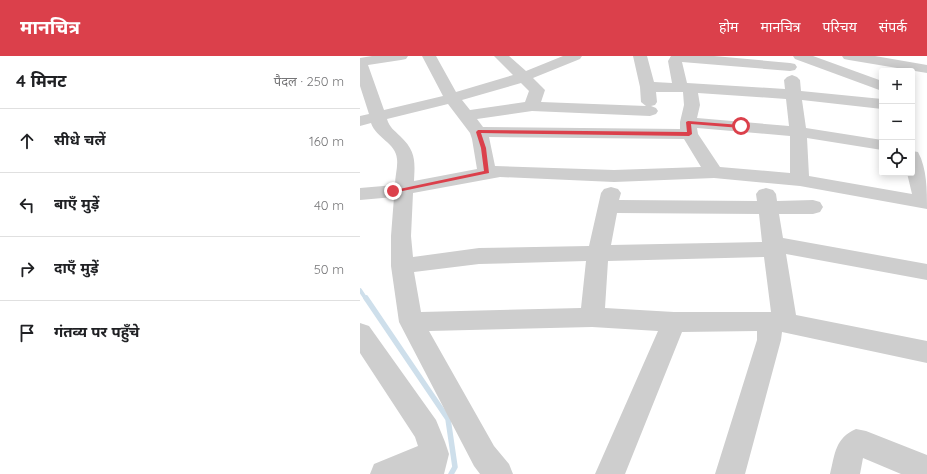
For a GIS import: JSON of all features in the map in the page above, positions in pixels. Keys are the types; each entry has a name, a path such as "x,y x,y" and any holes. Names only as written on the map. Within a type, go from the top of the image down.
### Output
{"street":[{"path":"400,56 360,63 369,120 384,130 401,146 405,152 406,165 402,266 411,322 484,456 498,474"},
{"path":"429,56 452,98 478,132 483,148 487,172"},
{"path":"501,56 537,90 532,106"},
{"path":"369,120 524,78 574,56 578,56"},
{"path":"640,56 648,87 650,133"},
{"path":"849,56 906,68"},
{"path":"714,172 689,128 692,105 675,61 677,57 795,60 879,85"},
{"path":"795,60 795,93 800,180"},
{"path":"915,69 927,70"},
{"path":"648,87 685,87 795,93 879,104"},
{"path":"465,116 532,106 650,111"},
{"path":"478,132 650,133 689,128 798,132 879,145"},
{"path":"915,150 927,152"},
{"path":"360,194 404,189 487,172 511,171 614,176 714,172 800,180 926,203 915,166"},
{"path":"592,317 598,254 614,176"},
{"path":"730,474 768,340 777,322 774,246 770,207 763,177"},
{"path":"609,206 812,207"},
{"path":"402,266 479,256 598,254 774,246 927,272"},
{"path":"411,322 592,317 674,322 777,322 927,352"},
{"path":"610,474 674,322"},
{"path":"360,333 426,429 433,445 432,464 386,474"},
{"path":"845,474 850,450 856,443 866,445 927,470"}],"waterway":[{"path":"360,290 366,299"},
{"path":"366,298 448,419 455,467 451,474"}],"route":[{"path":"393,191 487,172 481,139 478,132 689,134 688,122 741,126"}]}
